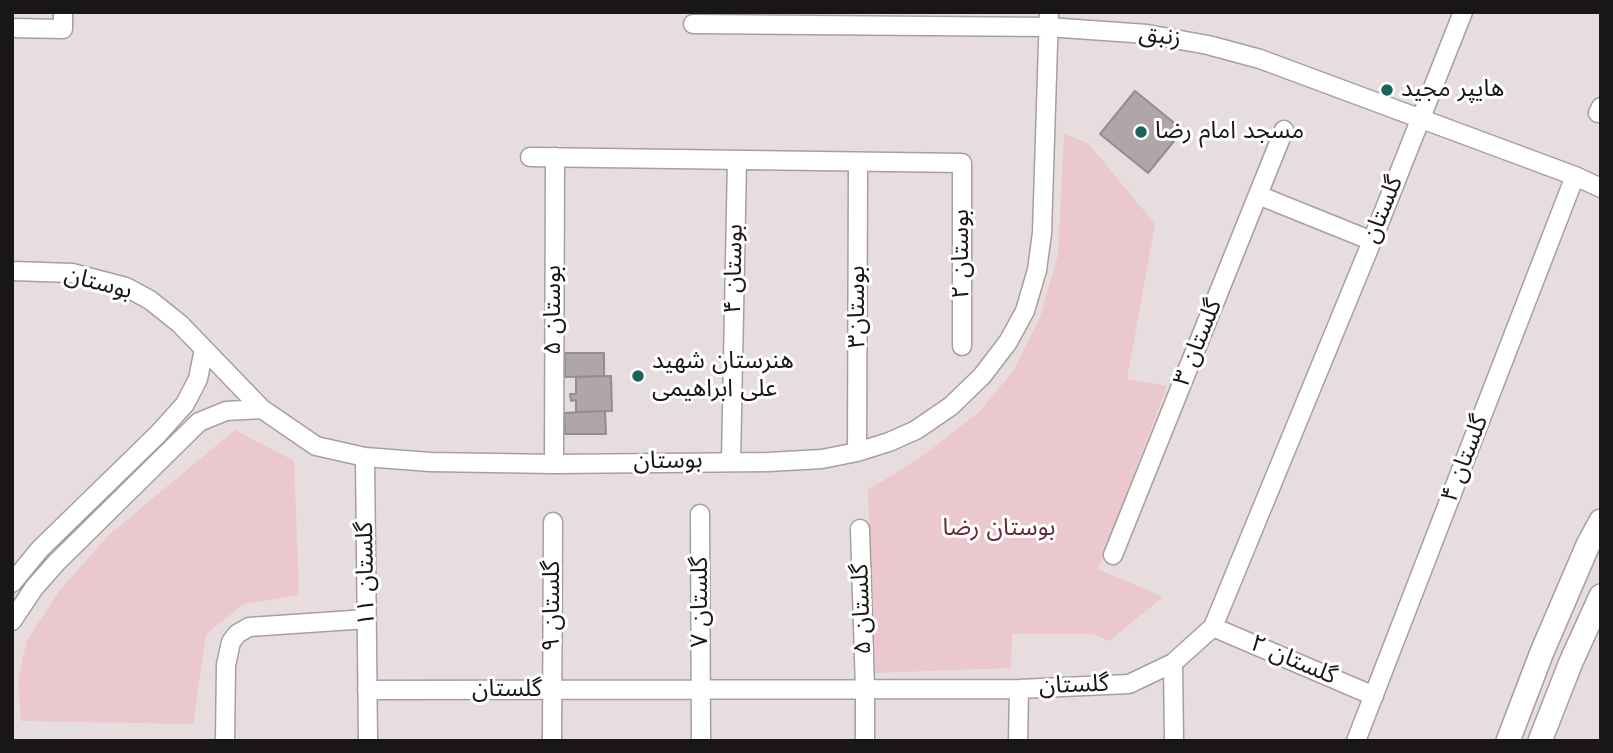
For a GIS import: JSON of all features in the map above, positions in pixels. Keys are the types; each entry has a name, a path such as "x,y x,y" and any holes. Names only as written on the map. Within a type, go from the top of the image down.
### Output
{"main road":[{"path":"1508,741 1542,652 1601,521"},
{"path":"1539,741 1601,596"}],"street":[{"name":"گلستان","path":"367,690 1019,689 1129,684 1173,663 1213,627 1463,12"},
{"name":"زنبق","path":"693,24 1049,20 1208,45 1283,67 1601,188"},
{"name":"بوستان","path":"12,271 72,273 126,287 150,300 180,324 262,409 316,446 365,457 430,462 554,464 822,459 857,452 889,442 916,429 951,406 982,376 1008,342 1026,311 1037,270 1042,233 1049,20"},
{"path":"12,28 63,21"},
{"name":"گلستان ۳","path":"1113,555 1284,130"},
{"path":"530,157 858,162"},
{"name":"بوستان ۵","path":"554,464 555,157"},
{"name":"بوستان ۴","path":"731,462 737,160"},
{"name":"بوستان۳","path":"857,452 858,162"},
{"name":"بوستان ۲","path":"858,162 962,163 962,346"},
{"name":"گلستان ۴","path":"1356,741 1575,176"},
{"path":"1258,195 1372,241"},
{"path":"12,583 40,549 158,434 184,404 198,379 204,349"},
{"path":"12,621 34,588 56,563 199,422 226,411 262,409"},
{"path":"158,434 167,432 172,436 173,447"},
{"name":"گلستان ۱۱","path":"365,457 368,741"},
{"name":"گلستان ۷","path":"700,514 701,741"},
{"name":"گلستان ۹","path":"552,741 554,522"},
{"name":"گلستان ۵","path":"860,530 865,741"},
{"path":"225,741 226,664 231,642 237,634 249,627 368,619"},
{"name":"گلستان ۲","path":"1213,627 1374,696"},
{"path":"1173,663 1174,741"},
{"path":"1018,741 1019,689"}],"green space":[{"name":"بوستان رضا","path":"1064,134 1088,143 1155,224 1127,379 1167,386 1098,569 1163,597 1109,641 1093,634 1012,634 1011,668 875,673 868,490 920,458 980,411 1014,370 1040,318 1058,254"},
{"path":"235,430 294,461 299,595 244,604 206,634 193,724 21,721 18,680 27,640 60,590 110,534"}],"building":[{"name":"مسجد امام رضا","path":"1135,91 1183,130 1148,173 1100,134"},
{"path":"565,353 604,353 604,376 565,377"},
{"path":"611,376 612,411 576,412 576,400 571,401 570,394 576,394 576,377"},
{"path":"605,411 606,434 565,434 564,413"}],"place":[{"name":"هایپر مجید","path":"1387,90"},
{"name":"مسجد امام رضا","path":"1141,132"},
{"name":"هنرستان شهید علی ابراهیمی","path":"638,376"}]}
